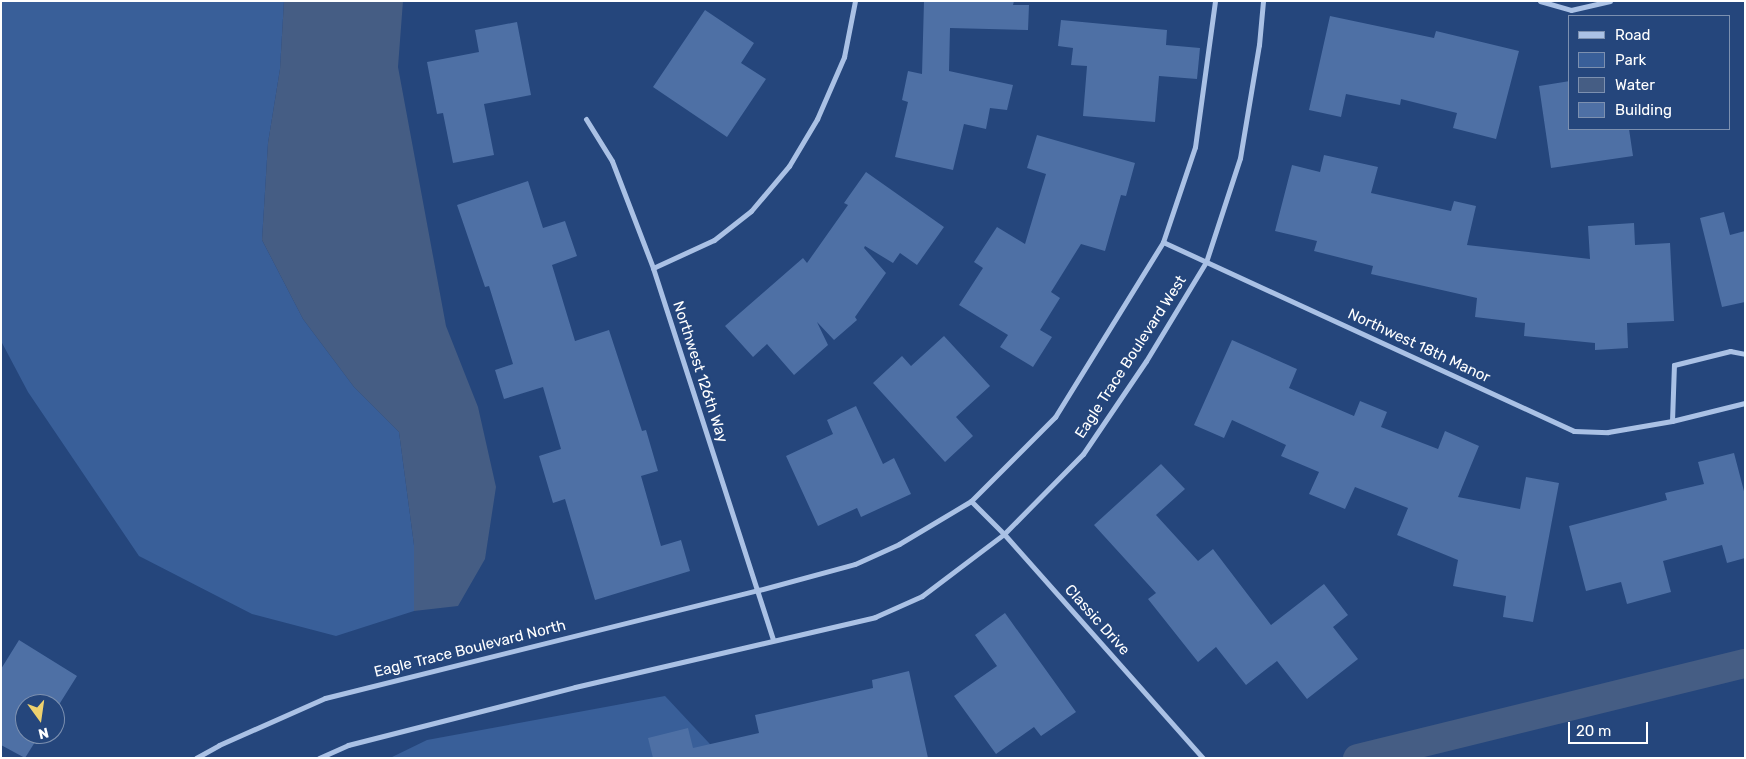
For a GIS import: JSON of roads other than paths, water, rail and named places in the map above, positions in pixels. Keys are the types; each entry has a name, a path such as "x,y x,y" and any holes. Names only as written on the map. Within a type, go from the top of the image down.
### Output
{"street":[{"path":"653,268 714,240 751,210 789,166 817,119 844,57 855,1"},
{"name":"Eagle Trace Boulevard West","path":"759,590 855,564 899,544 971,501 1055,417 1163,242 1195,147 1215,1"},
{"name":"Eagle Trace Boulevard West","path":"773,640 874,616 922,596 1004,534 1083,454 1146,361 1206,262 1240,158 1259,45 1263,1"},
{"path":"1540,1 1571,10 1610,1"},
{"name":"Northwest 126th Way","path":"586,119 612,161 653,268 759,590 773,640"},
{"name":"Northwest 18th Manor","path":"1163,242 1574,431 1608,432 1672,420 1745,403"},
{"path":"1672,420 1674,365 1730,351 1745,354"},
{"name":"Classic Drive","path":"971,501 1004,534 1202,758"},
{"name":"Eagle Trace Boulevard North","path":"196,758 219,744 325,698 759,590"},
{"path":"319,758 348,745 575,687 773,640"}],"water":[{"path":"284,1 403,1 398,67 446,326 478,407 496,487 485,559 458,606 414,611 414,545 399,432 354,387 303,319 262,240 268,143 280,69"}],"waterway":[{"path":"1357,758 1745,663"}]}
